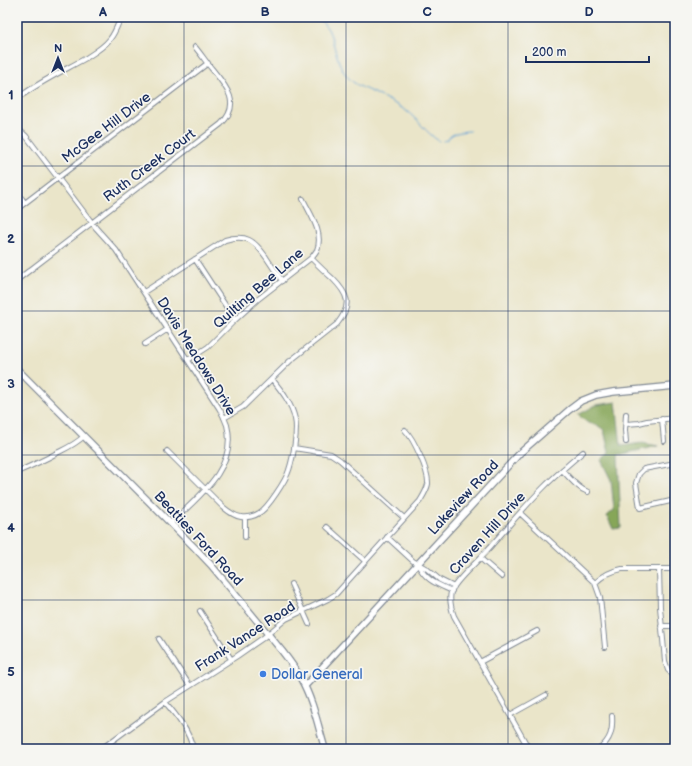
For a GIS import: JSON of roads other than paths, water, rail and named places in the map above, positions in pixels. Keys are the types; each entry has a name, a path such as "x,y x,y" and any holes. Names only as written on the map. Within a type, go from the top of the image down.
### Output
{"main road":[{"name":"Beatties Ford Road","path":"17,368 211,565 268,634 292,665 305,686 325,749"},
{"name":"Lakeview Road","path":"305,686 520,453 569,410 581,401 613,392 675,386"}],"street":[{"path":"17,99 81,60 110,40 120,17"},
{"name":"Ruth Creek Court","path":"17,280 225,120 229,112 231,99 229,92 224,83 195,46"},
{"name":"McGee Hill Drive","path":"17,208 208,63"},
{"name":"Davis Meadows Drive","path":"17,128 26,136 100,233 113,246 219,408 224,418 227,426 228,445 224,463 219,473 206,490 171,523"},
{"path":"17,192 25,203"},
{"name":"Quilting Bee Lane","path":"188,360 208,347 257,300 311,258 317,250 319,243 316,226 303,199"},
{"path":"144,292 225,240 234,237 245,238 254,242 282,281"},
{"path":"224,418 244,407 290,361 337,324 346,311 346,295 342,288 311,258"},
{"path":"195,259 235,320"},
{"path":"145,344 168,329"},
{"path":"167,451 223,507 233,515 245,518 260,513 268,505 286,477 294,448 296,431 295,418 291,406 272,379"},
{"path":"626,414 626,442"},
{"path":"626,424 675,418"},
{"path":"662,419 664,440"},
{"name":"Frank Vance Road","path":"101,749 165,702 268,634 286,619 332,597 420,501 427,489 427,476 419,454 411,437 405,430"},
{"path":"17,472 69,447 84,436"},
{"path":"294,448 330,454 340,460 404,518"},
{"name":"Craven Hill Drive","path":"529,749 454,616 450,599 454,587 520,513 545,486 583,452"},
{"path":"675,463 644,469 639,474 636,483 640,508 675,500"},
{"path":"562,470 573,482 588,492"},
{"path":"520,513 595,583 600,597 605,647"},
{"path":"245,518 245,537"},
{"path":"327,527 365,561"},
{"path":"387,537 417,564 427,569 440,580 454,587"},
{"path":"480,558 502,577"},
{"path":"417,564 423,574 432,582 452,591"},
{"path":"595,583 607,574 622,569 675,569"},
{"path":"659,569 661,626 666,665 668,670 675,677"},
{"path":"291,584 309,624"},
{"path":"200,612 231,659"},
{"path":"661,626 675,626"},
{"path":"480,662 537,631"},
{"path":"159,639 190,686"},
{"path":"510,715 546,695"},
{"path":"165,702 188,735 192,742 193,749"},
{"path":"599,749 606,743 611,735 612,716"}],"waterway":[{"path":"318,17 328,29 340,64 349,79 357,85 387,99 405,110 439,141"},
{"path":"443,141 447,140 454,134 470,131"}],"place":[{"name":"Dollar General","path":"263,674"}]}
